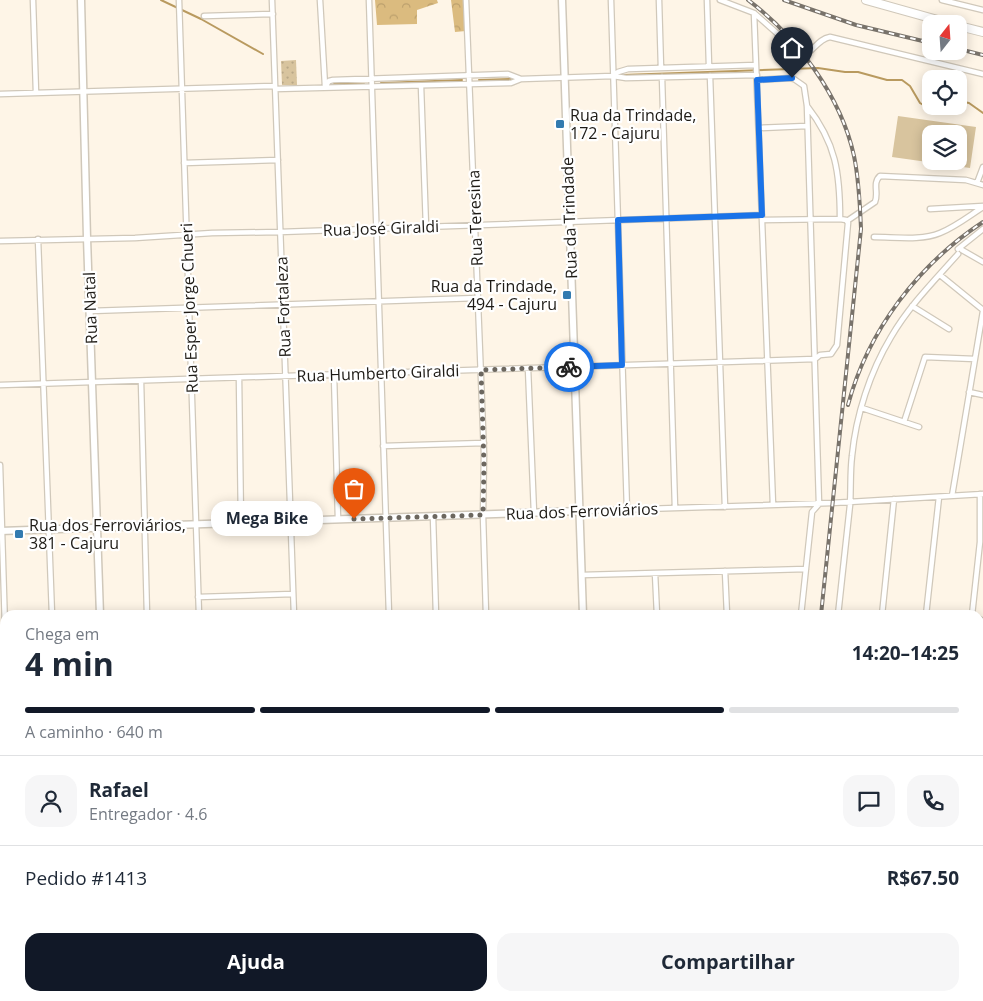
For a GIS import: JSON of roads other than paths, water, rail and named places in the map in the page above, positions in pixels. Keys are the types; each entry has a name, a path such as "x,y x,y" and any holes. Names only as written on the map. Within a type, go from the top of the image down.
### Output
{"main road":[{"path":"866,0 922,16"},
{"path":"968,28 983,32"}],"street":[{"path":"33,0 36,93"},
{"name":"Rua Natal","path":"81,0 100,610"},
{"name":"Rua Fortaleza","path":"272,0 294,610"},
{"path":"320,0 325,87"},
{"path":"369,0 389,610"},
{"name":"Rua Teresina","path":"466,0 484,443 483,515 486,610"},
{"name":"Rua da Trindade","path":"562,0 583,610"},
{"path":"610,0 627,510"},
{"path":"659,0 661,68"},
{"path":"707,0 709,66"},
{"path":"720,0 754,13 780,36 796,56 801,58 814,49 823,38 830,37 983,74"},
{"path":"942,0 983,10"},
{"name":"Rua Esper Jorge Chueri","path":"179,2 199,610"},
{"path":"754,13 773,505"},
{"path":"204,16 273,14"},
{"path":"613,76 622,70 756,65"},
{"path":"325,87 329,81 333,80 372,78 508,74 521,79"},
{"path":"0,94 182,89 372,88 511,83 521,79 613,76 626,78 710,76 792,78 801,83 805,88 807,126 819,504 812,512 802,610"},
{"path":"710,76 725,507"},
{"path":"662,77 675,508"},
{"path":"421,86 426,227"},
{"path":"806,106 822,129 836,160 840,188 840,219"},
{"path":"759,128 807,126"},
{"path":"184,163 278,160"},
{"path":"977,183 983,167"},
{"path":"815,359 820,355 831,354 837,345 848,221 875,202 877,198 876,182 880,176 966,180 983,185"},
{"path":"930,209 983,206"},
{"path":"874,237 914,237 940,233 962,221 983,206"},
{"name":"Rua José Giraldi","path":"0,241 666,218 845,219 848,221"},
{"path":"839,610 855,432 884,349 912,306 959,251 983,229"},
{"path":"38,239 45,384 52,610"},
{"path":"959,251 983,262"},
{"path":"940,274 983,310 952,496"},
{"path":"90,310 478,298"},
{"path":"912,306 949,329"},
{"path":"904,422 925,357 975,359"},
{"name":"Rua Humberto Giraldi","path":"0,385 815,359"},
{"path":"528,368 534,513"},
{"path":"334,375 338,520"},
{"path":"238,378 241,523"},
{"path":"141,381 147,610"},
{"path":"969,392 983,395"},
{"path":"862,408 919,427"},
{"path":"384,446 484,443"},
{"path":"0,465 2,603"},
{"path":"972,610 980,537 982,494"},
{"name":"Rua dos Ferroviários","path":"1,531 819,504 982,494"},
{"path":"927,610 939,497"},
{"path":"883,610 894,500"},
{"path":"433,516 436,610"},
{"path":"582,575 806,569"},
{"path":"725,571 727,610"},
{"path":"655,573 657,610"},
{"path":"976,573 983,575"},
{"path":"198,597 293,594"}],"waterway":[{"path":"161,0 201,19 263,54"},
{"path":"623,75 818,68 858,72 887,80 902,80 910,86 922,104"},
{"path":"479,80 511,79"},
{"path":"381,83 462,80"},
{"path":"334,84 364,84"},
{"path":"967,103 983,113"}],"railway":[{"path":"748,0 783,31 799,49 827,90 839,111 848,134 858,183 861,229 822,610"},
{"path":"784,0 856,25 922,41"},
{"path":"968,51 983,55"},
{"path":"848,405 857,377 869,351 899,301 938,258 983,222"}],"place":[{"name":"Rua da Trindade, 172 - Cajuru","path":"560,124"},
{"name":"Rua da Trindade, 494 - Cajuru","path":"567,295"},
{"name":"Mega Bike","path":"354,519"},
{"name":"Rua dos Ferroviários, 381 - Cajuru","path":"19,534"}]}
